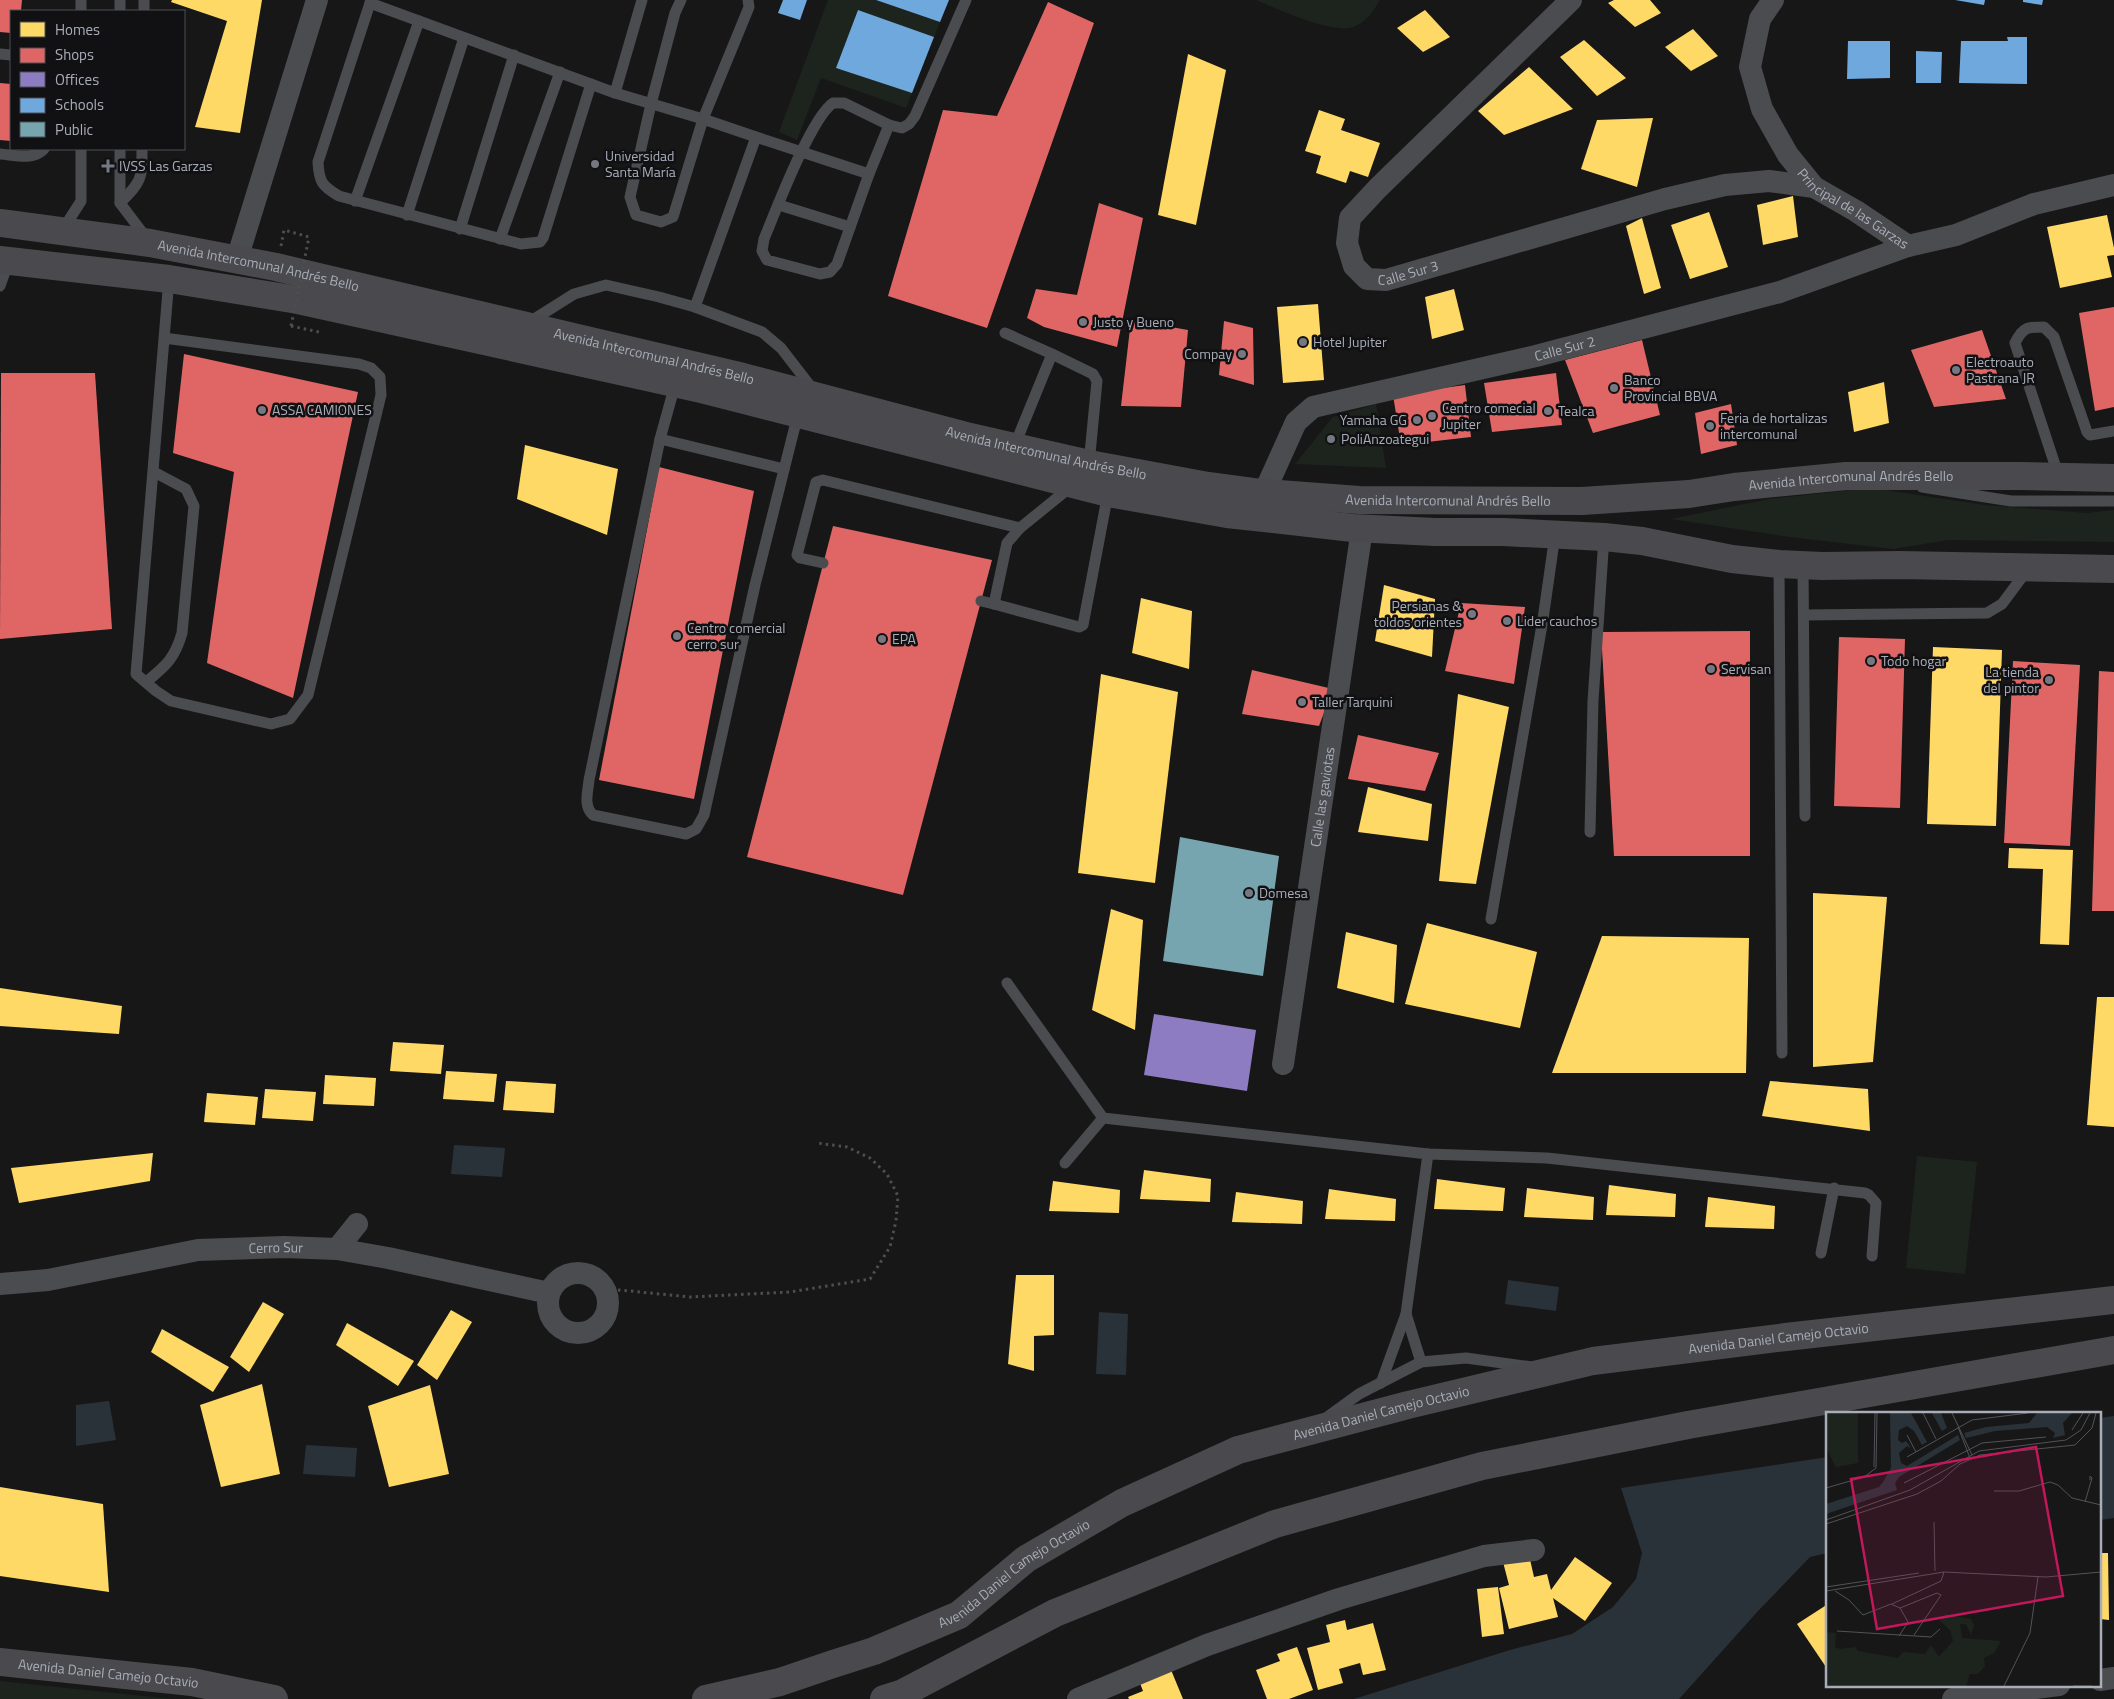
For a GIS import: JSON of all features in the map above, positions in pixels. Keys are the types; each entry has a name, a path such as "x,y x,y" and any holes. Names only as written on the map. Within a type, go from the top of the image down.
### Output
{"main road":[{"name":"Avenida Intercomunal Andrés Bello","path":"0,223 150,243 237,259 525,325 820,397 1014,447 1081,474 1108,493 1227,514 1285,522 1362,529 1604,537 1642,542 1732,559 1791,564 2114,569"},
{"name":"Avenida Intercomunal Andrés Bello","path":"3,269 170,279 298,300 675,385 697,388 798,414 1081,474 1264,493 1359,500 1599,501 1689,494 1734,487 1863,476 2059,476 2114,478"},
{"name":"Avenida Daniel Camejo Octavio","path":"719,1697 758,1693 780,1682 874,1651 959,1615 1026,1559 1122,1503 1238,1450 1592,1361 2114,1300"},
{"path":"884,1699 903,1693 1055,1613 1275,1524 1482,1466 1688,1425 2114,1350"},
{"name":"Avenida Daniel Camejo Octavio","path":"0,1662 192,1682 274,1699"}],"street":[{"path":"237,259 317,0"},
{"name":"Calle Sur 3","path":"1571,0 1378,188 1350,218 1347,243 1354,266 1367,279 1386,280 1665,199 1725,185 1769,181 1814,187"},
{"name":"Principal de las Garzas","path":"1773,0 1760,19 1750,67 1762,109 1788,155 1814,187 1856,211 1908,246 1956,235 2034,204 2114,185"},
{"name":"Calle Sur 2","path":"1264,493 1296,422 1313,407 1536,356 1780,292 1908,246"},
{"name":"Calle las gaviotas","path":"1282,1064 1362,529"},
{"path":"337,1249 357,1224"},
{"name":"Cerro Sur","path":"0,1284 48,1280 198,1250 284,1247 337,1249 388,1258 550,1293"},
{"path":"572,1274 591,1276 600,1282 605,1291 608,1301 607,1311 603,1319 588,1331 578,1333 569,1331 553,1320 549,1312 550,1293 562,1277 572,1274"},
{"path":"1078,1699 1207,1645 1339,1599 1484,1556 1534,1550"},
{"path":"1953,1699 2049,1690"}],"lane":[{"path":"615,93 642,0"},
{"path":"681,0 675,13 651,104 630,197 636,215 661,222 673,217 703,119 749,8 748,0"},
{"path":"889,126 869,174 837,264 830,272 820,274 767,260 762,251 764,239 802,152 826,108 833,103 844,103 889,126 902,128 909,124 915,116 966,0"},
{"path":"591,84 544,238 540,242 521,244 355,201 339,196 326,188 318,177 318,162 371,1 418,21 514,55 615,93 703,119 869,174"},
{"path":"355,201 418,21"},
{"path":"407,215 464,38"},
{"path":"460,228 514,55"},
{"path":"500,239 560,72"},
{"path":"695,307 756,137"},
{"path":"0,154 28,156 39,154 43,150"},
{"path":"62,231 81,201 81,150"},
{"path":"120,150 120,203 150,243"},
{"path":"120,203 138,186 142,174 142,150"},
{"path":"779,205 850,227"},
{"path":"164,338 359,364 371,368 380,377 381,396 308,695 290,718 271,724 172,701 136,674 164,338 170,279"},
{"path":"525,325 574,294 606,285 659,297 695,307 762,332 781,348 820,397"},
{"path":"2059,476 2015,343 2020,331 2030,327 2044,327 2054,337 2087,432 2090,435 2114,431"},
{"path":"994,604 1007,543 1020,528 1081,474 1096,381 1093,374 1005,333"},
{"path":"1014,447 1052,354"},
{"path":"675,385 660,439 590,780 586,803 593,815 686,834 696,829 704,815 756,585 798,414"},
{"path":"660,439 784,469"},
{"path":"146,682 167,664 177,651 182,633 194,506 186,489 154,472"},
{"path":"1863,476 1930,489 2011,501 2114,501"},
{"path":"823,563 800,558 797,555 816,482 823,480 1020,528"},
{"path":"981,601 1078,627 1083,625 1108,493"},
{"path":"1492,919 1543,619 1554,535"},
{"path":"1590,832 1593,700 1604,537"},
{"path":"1791,564 1804,615 1805,816"},
{"path":"1782,1053 1791,564"},
{"path":"1804,615 1987,613 2002,604 2029,567"},
{"path":"1008,984 1103,1118 1428,1154 1547,1158 1834,1188 1864,1193 1869,1194 1876,1203 1872,1256"},
{"path":"1065,1163 1103,1118"},
{"path":"1381,1383 1406,1314 1428,1154"},
{"path":"1821,1252 1834,1188"},
{"path":"1406,1314 1421,1362"},
{"path":"1307,1432 1360,1394 1421,1362 1466,1358 1556,1370"}],"path":[{"path":"276,267 284,230 309,237 291,326"},
{"path":"605,1291 620,1290 700,1297 790,1292 870,1279 890,1247 896,1221 898,1196 887,1174 870,1158 847,1146 817,1143"}],"shaded area":[{"path":"828,0 875,0 940,22 934,37 858,10 836,68 912,93 906,108 821,78 797,140 779,132"},
{"path":"1256,0 1380,0 1366,19 1353,27 1343,28 1318,24"},
{"path":"1376,404 1386,468 1295,464 1333,417"},
{"path":"1871,488 1985,505 2087,513 2114,510 2114,542 1948,540 1893,549 1790,537 1671,519 1769,499"},
{"path":"454,1145 505,1148 502,1177 451,1174"},
{"path":"1917,1156 1977,1162 1965,1274 1906,1268"},
{"path":"1508,1280 1559,1287 1556,1311 1505,1304"},
{"path":"1099,1312 1128,1314 1126,1375 1096,1374"},
{"path":"109,1401 116,1440 76,1446 76,1405"},
{"path":"2114,1416 2114,1518 2102,1520 2102,1418"},
{"path":"306,1445 357,1448 355,1477 303,1474"},
{"path":"1826,1457 1826,1553 1810,1557 1759,1610 1679,1699 1354,1699 1510,1650 1572,1634 1613,1607 1636,1579 1642,1553 1621,1488"},
{"path":"0,1681 172,1699 0,1699"}],"building: Homes":[{"path":"172,0 262,0 240,133 195,127 227,21 171,2"},
{"path":"1614,0 1650,0 1661,13 1635,27 1608,3"},
{"path":"1425,10 1450,37 1423,52 1397,28"},
{"path":"1693,29 1718,56 1691,71 1665,47"},
{"path":"1584,40 1626,78 1597,96 1560,57"},
{"path":"1188,54 1226,70 1196,225 1158,215"},
{"path":"1529,67 1573,109 1504,135 1478,111"},
{"path":"1319,110 1345,119 1341,130 1380,143 1368,177 1350,171 1346,183 1316,173 1321,156 1305,151"},
{"path":"1653,118 1637,187 1581,169 1597,120"},
{"path":"1793,196 1798,237 1763,245 1757,205"},
{"path":"1709,212 1728,267 1690,279 1671,225"},
{"path":"2107,215 2114,248 2114,255 2107,256 2112,277 2060,288 2047,227"},
{"path":"1642,218 1661,288 1644,294 1626,226"},
{"path":"1454,289 1464,330 1432,339 1425,297"},
{"path":"1318,304 1324,380 1283,383 1277,307"},
{"path":"1884,382 1889,423 1854,432 1848,392"},
{"path":"525,445 618,469 607,535 517,499"},
{"path":"1384,585 1435,599 1432,657 1375,641"},
{"path":"1141,598 1192,611 1189,669 1132,653"},
{"path":"1933,647 2002,650 1996,826 1927,824"},
{"path":"1101,674 1178,692 1155,883 1078,873"},
{"path":"1458,694 1509,707 1476,884 1439,881"},
{"path":"1368,787 1432,804 1428,841 1358,832"},
{"path":"2009,848 2073,850 2069,945 2040,944 2043,869 2008,868"},
{"path":"1813,893 1887,897 1873,1062 1813,1067"},
{"path":"1111,909 1143,920 1135,1030 1092,1010"},
{"path":"1427,923 1537,952 1520,1028 1405,1004"},
{"path":"1346,932 1397,945 1394,1003 1337,988"},
{"path":"1602,936 1749,938 1746,1073 1552,1073"},
{"path":"0,988 122,1006 119,1034 0,1026"},
{"path":"2097,997 2114,997 2114,1127 2087,1125"},
{"path":"393,1042 444,1045 441,1074 390,1071"},
{"path":"446,1071 497,1074 494,1102 443,1099"},
{"path":"325,1075 376,1078 374,1106 323,1104"},
{"path":"506,1081 556,1084 554,1113 503,1110"},
{"path":"1770,1081 1868,1089 1870,1131 1762,1116"},
{"path":"265,1089 316,1092 313,1121 262,1118"},
{"path":"207,1093 258,1097 255,1125 204,1122"},
{"path":"153,1153 150,1181 19,1203 11,1168"},
{"path":"1144,1170 1211,1179 1210,1202 1140,1199"},
{"path":"1437,1179 1505,1188 1503,1211 1434,1209"},
{"path":"1053,1181 1120,1190 1119,1213 1049,1211"},
{"path":"1609,1185 1676,1194 1675,1217 1606,1215"},
{"path":"1527,1188 1594,1197 1593,1220 1524,1217"},
{"path":"1329,1189 1396,1199 1395,1221 1325,1219"},
{"path":"1236,1192 1303,1201 1302,1224 1232,1222"},
{"path":"1708,1197 1775,1206 1774,1229 1705,1227"},
{"path":"1016,1275 1054,1275 1054,1335 1034,1336 1034,1371 1008,1364"},
{"path":"263,1302 284,1314 249,1372 230,1357"},
{"path":"451,1310 472,1322 437,1380 417,1365"},
{"path":"347,1323 414,1361 398,1386 336,1345"},
{"path":"162,1329 229,1367 213,1392 151,1352"},
{"path":"262,1384 280,1474 221,1487 200,1405"},
{"path":"430,1385 449,1474 389,1487 368,1406"},
{"path":"0,1487 103,1504 109,1592 0,1576"},
{"path":"2102,1553 2108,1553 2109,1620 2102,1619"},
{"path":"1529,1555 1534,1577 1547,1574 1551,1590 1575,1557 1612,1583 1585,1621 1553,1598 1558,1617 1509,1629 1499,1588 1509,1585 1503,1562"},
{"path":"1498,1587 1504,1634 1482,1637 1477,1589"},
{"path":"1826,1605 1826,1667 1797,1624"},
{"path":"1345,1620 1347,1630 1373,1623 1386,1670 1363,1675 1360,1663 1339,1669 1343,1683 1318,1690 1307,1648 1330,1642 1326,1625"},
{"path":"1297,1647 1313,1690 1289,1699 1267,1699 1256,1670 1280,1661 1277,1654"},
{"path":"1169,1665 1183,1699 1129,1699 1128,1697 1143,1691 1138,1678"}],"building: Shops":[{"path":"0,0 22,0 21,10 10,10 10,33 0,32"},
{"path":"1048,2 1094,23 987,328 888,296 943,110 997,116"},
{"path":"0,83 10,84 10,141 0,140"},
{"path":"1099,203 1143,218 1117,347 1044,327 1027,318 1036,289 1077,295"},
{"path":"2114,307 2114,407 2095,411 2079,313"},
{"path":"1131,320 1188,330 1181,407 1121,406"},
{"path":"1224,321 1253,328 1254,385 1219,375"},
{"path":"1982,330 2006,399 1934,407 1911,350"},
{"name":"Banco Provincial BBVA","path":"1642,340 1660,415 1593,433 1565,360"},
{"path":"184,354 358,392 293,698 207,663 234,472 173,453"},
{"path":"1,373 95,373 112,629 0,639"},
{"path":"1556,373 1562,425 1492,432 1484,383"},
{"name":"Centro comecial Jupiter","path":"1465,385 1471,437 1401,445 1393,395"},
{"path":"1731,404 1737,445 1701,454 1695,413"},
{"name":"Centro comercial cerro sur","path":"659,467 754,491 694,799 599,780"},
{"path":"833,526 992,560 903,895 747,857"},
{"path":"1461,603 1525,607 1514,684 1445,671"},
{"path":"1750,631 1750,856 1614,856 1601,632"},
{"path":"1839,637 1905,639 1900,808 1834,806"},
{"path":"2013,661 2080,665 2070,846 2004,843"},
{"path":"1252,670 1333,689 1319,726 1242,714"},
{"path":"2099,671 2114,672 2114,911 2092,911"},
{"path":"1358,735 1439,753 1425,791 1348,779"}],"building: Offices":[{"path":"1154,1014 1256,1030 1247,1091 1144,1075"}],"building: Schools":[{"path":"783,0 807,0 800,20 778,13"},
{"path":"876,0 949,0 940,22"},
{"path":"1955,0 1985,0 1984,5"},
{"path":"2023,0 2043,0 2042,5 2023,2"},
{"path":"858,10 934,37 912,93 836,68"},
{"path":"2007,37 2027,37 2027,84 1959,83 1961,41 2008,41"},
{"path":"1848,41 1890,41 1890,78 1847,79"},
{"path":"1916,51 1942,52 1941,83 1916,83"}],"building: Public":[{"path":"1180,837 1279,856 1263,976 1163,961"}],"place":[{"name":"Universidad Santa María","path":"595,164"},
{"name":"IVSS Las Garzas","path":"108,166"},
{"name":"Justo y Bueno","path":"1083,322"},
{"name":"Hotel Jupiter","path":"1303,342"},
{"name":"Compay","path":"1242,354"},
{"name":"Electroauto Pastrana JR","path":"1956,370"},
{"name":"Banco Provincial BBVA","path":"1614,388"},
{"name":"ASSA CAMIONES","path":"262,410"},
{"name":"Tealca","path":"1548,411"},
{"name":"Centro comecial Jupiter","path":"1432,416"},
{"name":"Yamaha GG","path":"1417,420"},
{"name":"Feria de hortalizas intercomunal","path":"1710,426"},
{"name":"PoliAnzoategui","path":"1331,439"},
{"name":"Persianas & toldos orientes","path":"1472,614"},
{"name":"Lider cauchos","path":"1507,621"},
{"name":"Centro comercial cerro sur","path":"677,636"},
{"name":"EPA","path":"882,639"},
{"name":"Todo hogar","path":"1871,661"},
{"name":"Servisan","path":"1711,669"},
{"name":"La tienda del pintor","path":"2049,680"},
{"name":"Taller Tarquini","path":"1302,702"},
{"name":"Domesa","path":"1249,893"}]}
